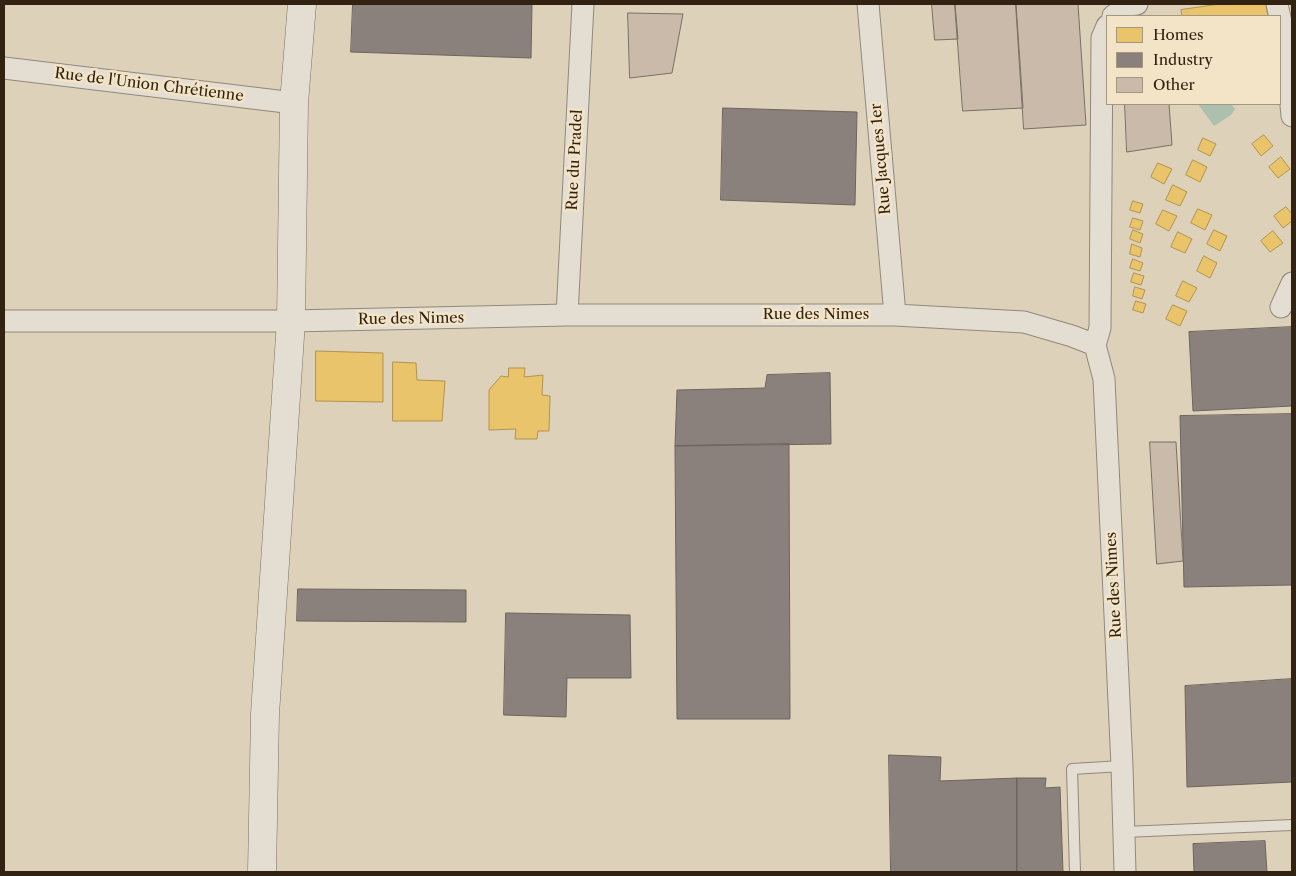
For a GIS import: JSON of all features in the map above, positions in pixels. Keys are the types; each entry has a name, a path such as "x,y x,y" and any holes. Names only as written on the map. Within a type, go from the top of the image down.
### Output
{"street":[{"path":"262,872 265,714 291,322 294,103 302,4"},
{"name":"Rue du Pradel","path":"567,315 583,4"},
{"name":"Rue Jacques 1er","path":"868,4 894,315"},
{"path":"1114,15 1128,5 1137,4"},
{"path":"1281,22 1285,41 1292,116"},
{"path":"1095,345 1100,328 1102,38 1106,28"},
{"name":"Rue de l'Union Chrétienne","path":"4,68 294,103"},
{"path":"1282,307 1292,283"},
{"name":"Rue des Nimes","path":"4,321 291,322 567,315 894,315 1024,322 1095,345 1104,379 1122,766 1125,872"}],"lane":[{"path":"1075,872 1072,769 1122,766"},
{"path":"1124,832 1292,825"}],"shaded area":[{"path":"1199,105 1232,105 1235,109 1231,115 1214,126"}],"building: Homes":[{"path":"1220,4 1266,4 1268,15 1182,15 1181,10"},
{"path":"1264,135 1273,146 1261,156 1252,144"},
{"path":"1203,138 1216,144 1210,156 1198,150"},
{"path":"1281,157 1290,169 1278,178 1269,167"},
{"path":"1193,160 1207,167 1200,182 1186,175"},
{"path":"1158,163 1172,169 1164,184 1151,177"},
{"path":"1173,185 1187,192 1180,206 1166,200"},
{"path":"1133,201 1143,204 1140,213 1130,210"},
{"path":"1286,207 1292,214 1292,221 1283,228 1274,216"},
{"path":"1198,209 1212,215 1205,230 1191,223"},
{"path":"1163,210 1177,216 1169,231 1156,224"},
{"path":"1133,218 1143,221 1140,230 1130,227"},
{"path":"1133,230 1143,234 1140,243 1130,239"},
{"path":"1214,230 1227,236 1220,251 1207,244"},
{"path":"1273,231 1283,243 1270,252 1261,241"},
{"path":"1178,232 1192,239 1185,253 1171,247"},
{"path":"1132,244 1142,248 1140,257 1130,254"},
{"path":"1204,256 1217,263 1210,278 1197,271"},
{"path":"1133,259 1143,263 1140,271 1130,268"},
{"path":"1134,273 1144,276 1141,285 1131,282"},
{"path":"1183,281 1197,288 1189,302 1176,296"},
{"path":"1135,287 1145,290 1142,299 1133,296"},
{"path":"1136,301 1146,304 1143,313 1133,310"},
{"path":"1173,305 1187,311 1180,326 1166,319"},
{"path":"316,351 383,353 383,402 316,401"},
{"path":"393,362 416,363 417,380 445,381 442,421 393,421"},
{"path":"509,368 525,368 524,377 543,375 542,395 550,396 549,431 538,431 537,439 515,439 516,429 489,430 489,390 501,376 508,377"}],"building: Industry":[{"path":"353,4 532,4 531,58 351,52"},
{"path":"723,108 857,112 855,205 721,200"},
{"path":"1292,327 1292,406 1193,411 1189,332"},
{"path":"830,373 831,444 675,446 677,390 765,388 767,375"},
{"path":"1292,414 1292,585 1184,587 1180,416"},
{"path":"789,444 790,719 677,719 675,446"},
{"path":"298,589 466,590 466,622 297,621"},
{"path":"506,613 630,615 631,678 567,678 566,717 504,715"},
{"path":"1292,679 1292,782 1187,787 1185,686"},
{"path":"889,755 941,757 940,781 1017,778 1017,872 891,872"},
{"path":"1017,778 1046,778 1045,788 1060,787 1063,872 1017,872"},
{"path":"1265,841 1267,872 1194,872 1193,844"}],"building: Other":[{"path":"932,4 955,4 958,39 935,40"},
{"path":"955,4 1016,4 1023,108 963,111"},
{"path":"1016,4 1078,4 1086,125 1024,129"},
{"path":"628,13 683,14 672,73 630,78"},
{"path":"1125,105 1169,105 1172,145 1127,152"},
{"path":"1150,442 1176,442 1183,561 1157,564"}]}
